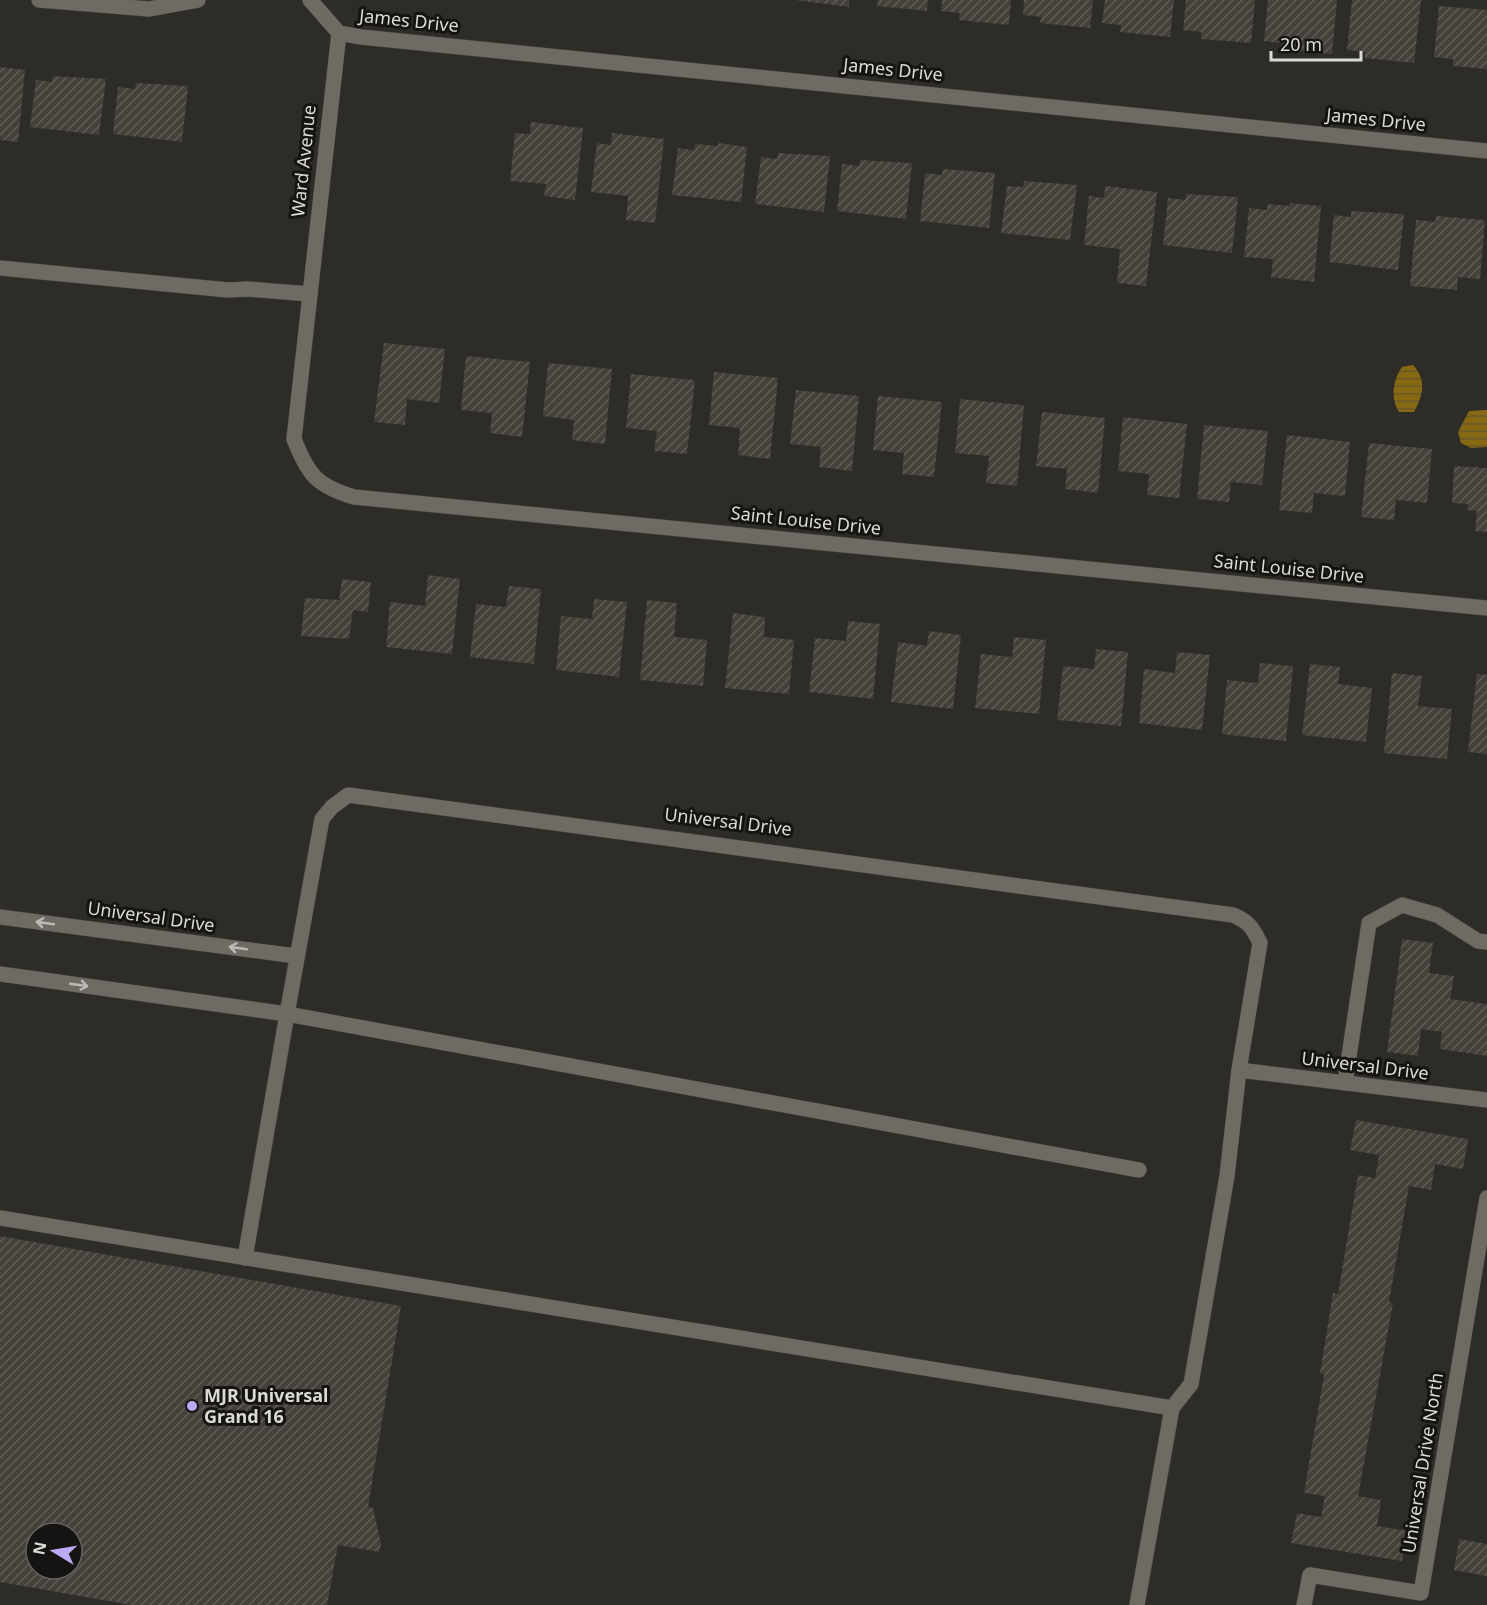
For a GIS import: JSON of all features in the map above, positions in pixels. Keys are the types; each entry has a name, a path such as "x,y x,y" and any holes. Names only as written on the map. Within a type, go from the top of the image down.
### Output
{"street":[{"path":"39,0 149,9 198,0"},
{"name":"James Drive","path":"310,0 339,33 1487,151"},
{"name":"Ward Avenue","path":"309,294 339,33"},
{"path":"0,268 228,290 248,289 309,294"},
{"name":"Saint Louise Drive","path":"309,294 294,439 303,461 315,478 331,490 354,497 1487,608"},
{"name":"Universal Drive","path":"245,1257 296,956 322,819 332,807 348,795 1233,915 1253,928 1260,943 1239,1070 1487,1100"},
{"path":"1346,1083 1369,923 1402,905 1437,915 1478,941 1487,942"},
{"name":"Universal Drive","path":"0,917 296,956"},
{"path":"0,974 287,1014 1139,1170"},
{"path":"1137,1605 1172,1408 1191,1384 1227,1176 1239,1070"},
{"name":"Universal Drive North","path":"1304,1605 1310,1575 1421,1593 1487,1198"},
{"path":"0,1218 1172,1408"}],"shaded area":[{"path":"1413,365 1422,382 1420,400 1414,412 1399,412 1394,401 1396,378 1402,367"},
{"path":"1487,410 1487,447 1471,448 1461,443 1458,432 1469,411"}],"building":[{"path":"795,0 849,0 849,7"},
{"path":"878,0 928,0 927,11 877,6"},
{"path":"942,0 1011,0 1009,25 959,20 960,13 941,11"},
{"path":"1024,0 1093,0 1090,28 1040,23 1041,17 1023,15"},
{"path":"1105,0 1174,0 1170,37 1120,32 1121,25 1102,23"},
{"path":"1186,0 1255,0 1251,43 1201,39 1201,32 1183,30"},
{"path":"1268,0 1337,0 1332,54 1281,49 1282,43 1264,41"},
{"path":"1352,0 1421,0 1414,63 1365,58 1365,52 1347,50"},
{"path":"1439,6 1487,10 1487,69 1453,66 1453,59 1434,57"},
{"path":"0,67 25,70 18,142 0,140"},
{"path":"53,76 106,79 99,135 30,127 36,80 52,82"},
{"path":"136,83 188,86 182,142 113,134 118,87 135,89"},
{"path":"531,122 583,128 575,200 544,196 546,184 510,181 515,133 530,134"},
{"path":"612,133 664,139 655,223 626,220 628,196 591,192 597,143 611,145"},
{"path":"718,143 747,147 741,202 672,195 678,148 694,150 695,144 718,146"},
{"path":"778,153 830,156 824,212 755,204 761,157 777,159"},
{"path":"860,160 912,163 906,219 837,211 842,164 859,166"},
{"path":"943,169 995,173 989,228 920,221 925,173 942,175"},
{"path":"1024,181 1077,185 1070,240 1001,233 1007,186 1023,187"},
{"path":"1105,186 1157,192 1146,286 1117,283 1120,249 1084,245 1089,196 1104,198"},
{"path":"1186,194 1238,197 1232,253 1163,245 1168,198 1185,200"},
{"path":"1290,203 1321,206 1314,282 1271,277 1273,259 1244,257 1249,208 1267,210 1267,204 1290,206"},
{"path":"1351,211 1404,214 1398,270 1329,262 1334,215 1351,217"},
{"path":"1436,216 1485,220 1480,279 1458,277 1457,290 1410,286 1416,220 1435,222"},
{"path":"384,343 445,349 439,403 407,399 405,425 374,422"},
{"path":"466,356 530,362 522,437 490,433 492,413 461,410"},
{"path":"548,363 612,369 605,444 572,440 574,420 543,416"},
{"path":"714,372 778,378 770,459 738,455 740,428 709,425"},
{"path":"631,374 695,380 687,454 654,451 657,431 626,428"},
{"path":"796,390 859,396 852,471 819,467 821,447 790,444"},
{"path":"878,396 942,402 934,477 902,474 904,453 873,450"},
{"path":"960,399 1024,405 1017,486 986,483 989,456 955,453"},
{"path":"1042,412 1105,418 1098,493 1065,489 1067,469 1036,466"},
{"path":"1123,417 1187,424 1179,498 1147,495 1149,474 1118,471"},
{"path":"1204,425 1268,431 1262,485 1231,482 1229,502 1197,499"},
{"path":"1287,435 1350,442 1345,496 1314,493 1312,513 1279,510"},
{"path":"1369,443 1432,449 1427,503 1396,500 1394,520 1361,517"},
{"path":"1454,466 1487,468 1487,532 1475,531 1477,511 1467,510 1468,504 1452,503"},
{"path":"428,575 460,579 452,654 386,647 390,602 425,606"},
{"path":"342,579 371,582 368,612 353,610 349,639 301,636 305,598 339,600"},
{"path":"509,586 541,589 534,664 470,657 476,604 506,607"},
{"path":"594,599 627,602 619,677 556,670 561,616 592,619"},
{"path":"647,600 677,603 674,637 707,640 703,686 640,680"},
{"path":"733,613 765,617 764,637 794,640 789,694 725,688"},
{"path":"848,621 880,624 873,699 809,692 815,638 846,641"},
{"path":"929,631 961,635 953,709 891,702 898,642 927,646"},
{"path":"1014,637 1046,640 1039,714 975,708 981,654 1012,657"},
{"path":"1096,649 1128,652 1121,726 1057,720 1063,666 1094,669"},
{"path":"1177,652 1210,655 1202,730 1139,723 1144,669 1175,673"},
{"path":"1260,663 1293,666 1286,741 1222,734 1227,680 1258,683"},
{"path":"1310,664 1340,667 1338,684 1372,688 1366,742 1302,735"},
{"path":"1392,673 1422,676 1418,706 1452,709 1447,759 1384,753"},
{"path":"1477,674 1487,675 1487,754 1468,752"},
{"path":"1402,939 1433,943 1429,973 1454,976 1450,999 1487,1004 1487,1056 1440,1049 1442,1032 1421,1029 1418,1056 1387,1052"},
{"path":"1356,1120 1468,1139 1463,1169 1435,1164 1431,1190 1409,1186 1389,1302 1393,1303 1358,1496 1381,1500 1377,1526 1408,1531 1402,1561 1291,1543 1297,1513 1321,1517 1325,1496 1304,1493 1324,1374 1320,1373 1333,1293 1338,1294 1358,1175 1375,1178 1379,1155 1350,1150"},
{"name":"MJR Universal Grand 16","path":"0,1236 401,1306 368,1507 373,1508 381,1544 379,1552 338,1545 327,1605 131,1605 0,1582"},
{"path":"1459,1539 1487,1544 1487,1576 1454,1570"}],"place":[{"name":"MJR Universal Grand 16","path":"192,1406"}]}
